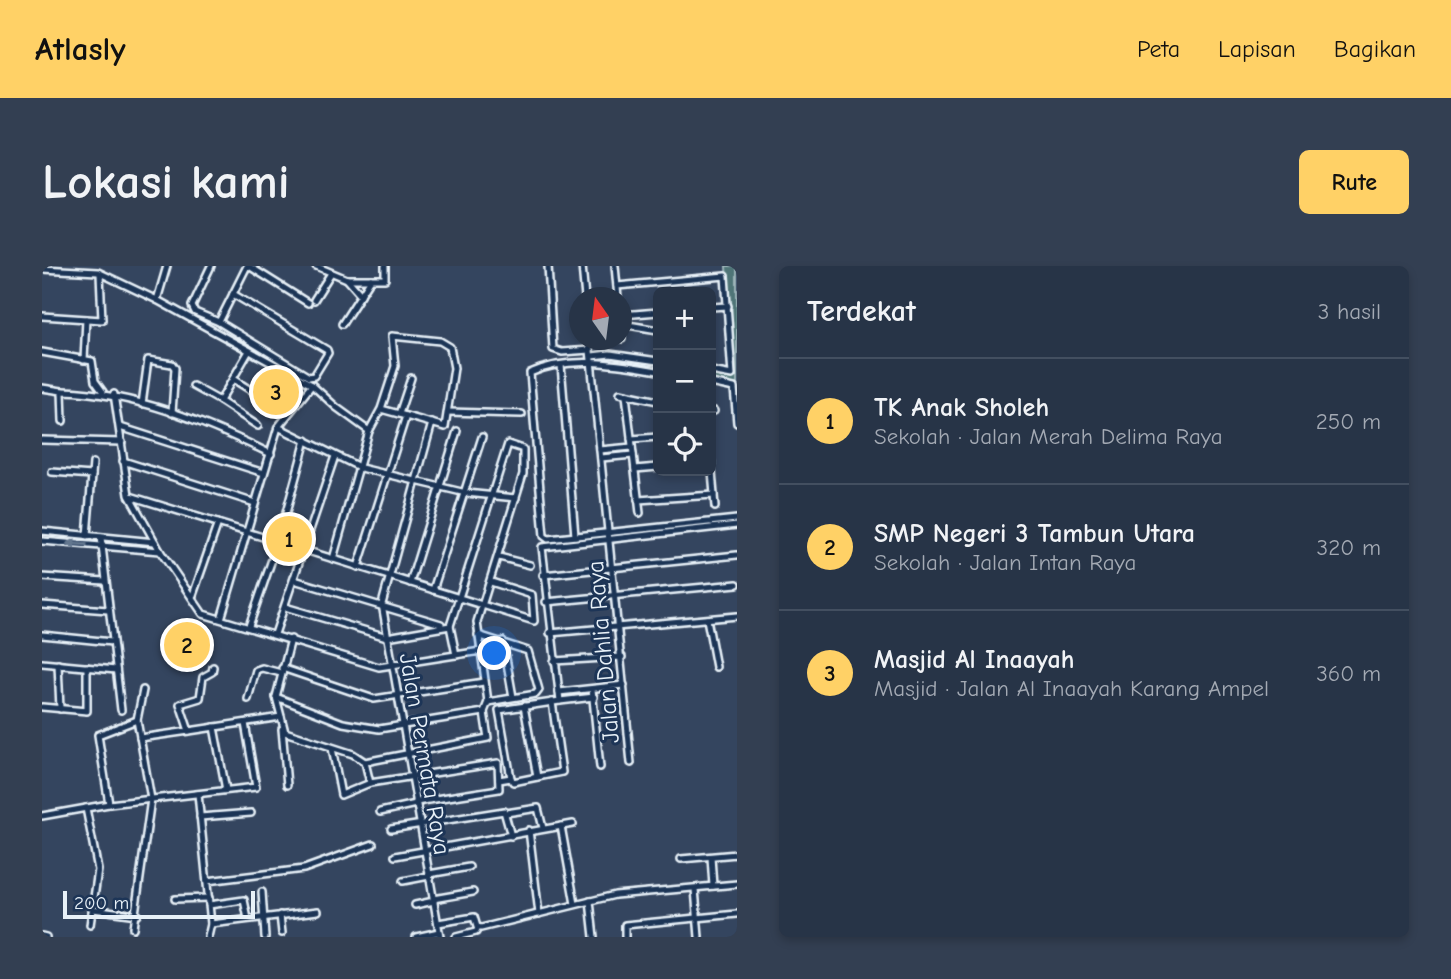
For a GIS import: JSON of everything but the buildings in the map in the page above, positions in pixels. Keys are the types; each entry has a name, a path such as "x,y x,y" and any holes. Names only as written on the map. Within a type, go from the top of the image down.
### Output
{"street":[{"path":"157,300 167,266"},
{"path":"211,266 192,306 195,312 219,323 309,377 314,376 328,353 233,294"},
{"path":"219,323 248,266 311,302 331,273"},
{"path":"316,266 347,279 385,279 385,266"},
{"path":"548,266 553,349 653,371"},
{"path":"582,266 584,287"},
{"path":"615,266 617,286 726,277 732,375 716,372"},
{"path":"42,269 98,271 157,300 312,385 336,407 369,430"},
{"path":"42,317 103,319 98,271"},
{"path":"347,279 361,295"},
{"path":"342,324 371,279"},
{"path":"716,307 728,306"},
{"path":"632,314 653,312"},
{"path":"84,360 86,319"},
{"path":"632,326 653,329"},
{"path":"333,559 361,468 369,430 381,409 394,366 392,336 440,341 450,347 453,356 445,427 381,409"},
{"name":"Jalan Dahlia Raya","path":"590,350 631,763"},
{"path":"220,401 249,351"},
{"path":"42,352 92,361 95,381 103,392"},
{"path":"653,360 610,354 591,356 533,371 528,376 544,536 548,539 737,525"},
{"path":"142,404 148,360 172,364 175,368 172,413"},
{"path":"561,365 575,536"},
{"path":"399,414 411,378"},
{"path":"233,379 252,391"},
{"path":"716,384 734,388 737,424"},
{"path":"221,619 278,427 312,385"},
{"path":"193,386 258,426"},
{"path":"42,388 114,394 227,432 271,454"},
{"path":"62,391 63,421"},
{"path":"114,394 129,495 160,551 193,595 199,610 379,667 481,651"},
{"path":"640,513 624,394 653,400"},
{"path":"448,412 522,414"},
{"path":"358,567 406,416"},
{"name":"Jalan Permata Raya","path":"432,423 382,604 440,934"},
{"path":"120,427 264,473"},
{"path":"278,427 361,468 466,493 516,498"},
{"path":"410,583 457,431"},
{"path":"433,590 482,437"},
{"path":"631,439 653,437"},
{"path":"42,440 121,442"},
{"path":"249,625 278,542 306,440"},
{"path":"365,762 488,738 484,712 488,702 477,622 523,474 524,452 508,444 447,626 456,655"},
{"path":"600,450 632,447"},
{"path":"601,458 633,455"},
{"path":"275,634 335,456"},
{"path":"123,461 256,503"},
{"path":"87,536 93,463"},
{"path":"635,469 653,467"},
{"path":"52,471 92,475"},
{"path":"712,476 715,507"},
{"path":"129,495 482,606 535,620 532,595 491,582"},
{"path":"638,500 714,495"},
{"path":"560,701 541,547 609,534 737,519"},
{"path":"193,595 218,523"},
{"path":"42,531 155,542"},
{"path":"101,537 121,710"},
{"path":"42,541 160,551"},
{"path":"543,575 737,555"},
{"path":"499,557 530,565"},
{"path":"42,577 105,580"},
{"path":"294,580 382,604 447,626"},
{"path":"546,602 737,584"},
{"path":"42,605 108,610"},
{"path":"285,607 387,637 447,626"},
{"path":"550,633 737,617"},
{"path":"706,618 716,667"},
{"path":"42,635 112,642"},
{"path":"478,635 530,652 539,691 536,694 488,702"},
{"path":"287,785 281,720 276,697 291,639"},
{"path":"503,642 513,697"},
{"path":"554,661 622,657"},
{"path":"42,663 116,670"},
{"path":"58,664 60,709"},
{"path":"42,706 87,711 87,667"},
{"path":"189,731 180,704 200,698 203,677 212,672 213,667"},
{"path":"248,699 256,670 262,668 281,671 374,699 484,682"},
{"path":"559,692 624,685"},
{"path":"592,689 600,767"},
{"path":"132,928 151,799 137,720 143,690"},
{"path":"276,697 343,723 379,729 484,712"},
{"path":"552,702 562,772 513,782 499,710 552,702 594,697"},
{"path":"524,706 537,777"},
{"path":"109,804 98,735 137,720"},
{"path":"140,738 281,720"},
{"path":"281,720 286,734 353,754 365,762 370,783"},
{"path":"42,816 109,804 256,787 245,723"},
{"path":"215,727 226,790"},
{"path":"332,748 341,795 370,783 497,762 499,789 380,811"},
{"path":"499,780 511,778"},
{"path":"198,794 211,923 208,937"},
{"path":"86,808 98,870 90,925"},
{"path":"391,829 538,808 543,828"},
{"path":"200,817 251,813"},
{"path":"506,813 511,835"},
{"path":"395,856 573,824"},
{"path":"561,825 575,904"},
{"path":"529,830 539,914"},
{"path":"207,881 304,869 373,844"},
{"path":"681,859 737,855"},
{"path":"710,857 713,886"},
{"path":"403,881 469,867"},
{"path":"456,937 476,932 478,928 615,895 737,884"},
{"path":"695,889 699,937"},
{"path":"262,891 265,937"},
{"path":"415,905 473,892"},
{"path":"175,899 244,900 248,919"},
{"path":"590,901 594,937"},
{"path":"93,909 136,915"},
{"path":"211,923 318,911"},
{"path":"625,937 625,925 737,914"},
{"path":"280,915 282,933"},
{"path":"438,923 474,917 478,928"},
{"path":"415,937 440,934"}],"green space":[{"path":"726,266 737,266 737,404 733,388 716,384 716,372 732,375"}],"place":[{"name":"Masjid Al Inaayah","path":"276,392"},
{"name":"TK Anak Sholeh","path":"289,539"},
{"name":"SMP Negeri 3 Tambun Utara","path":"187,645"}]}
